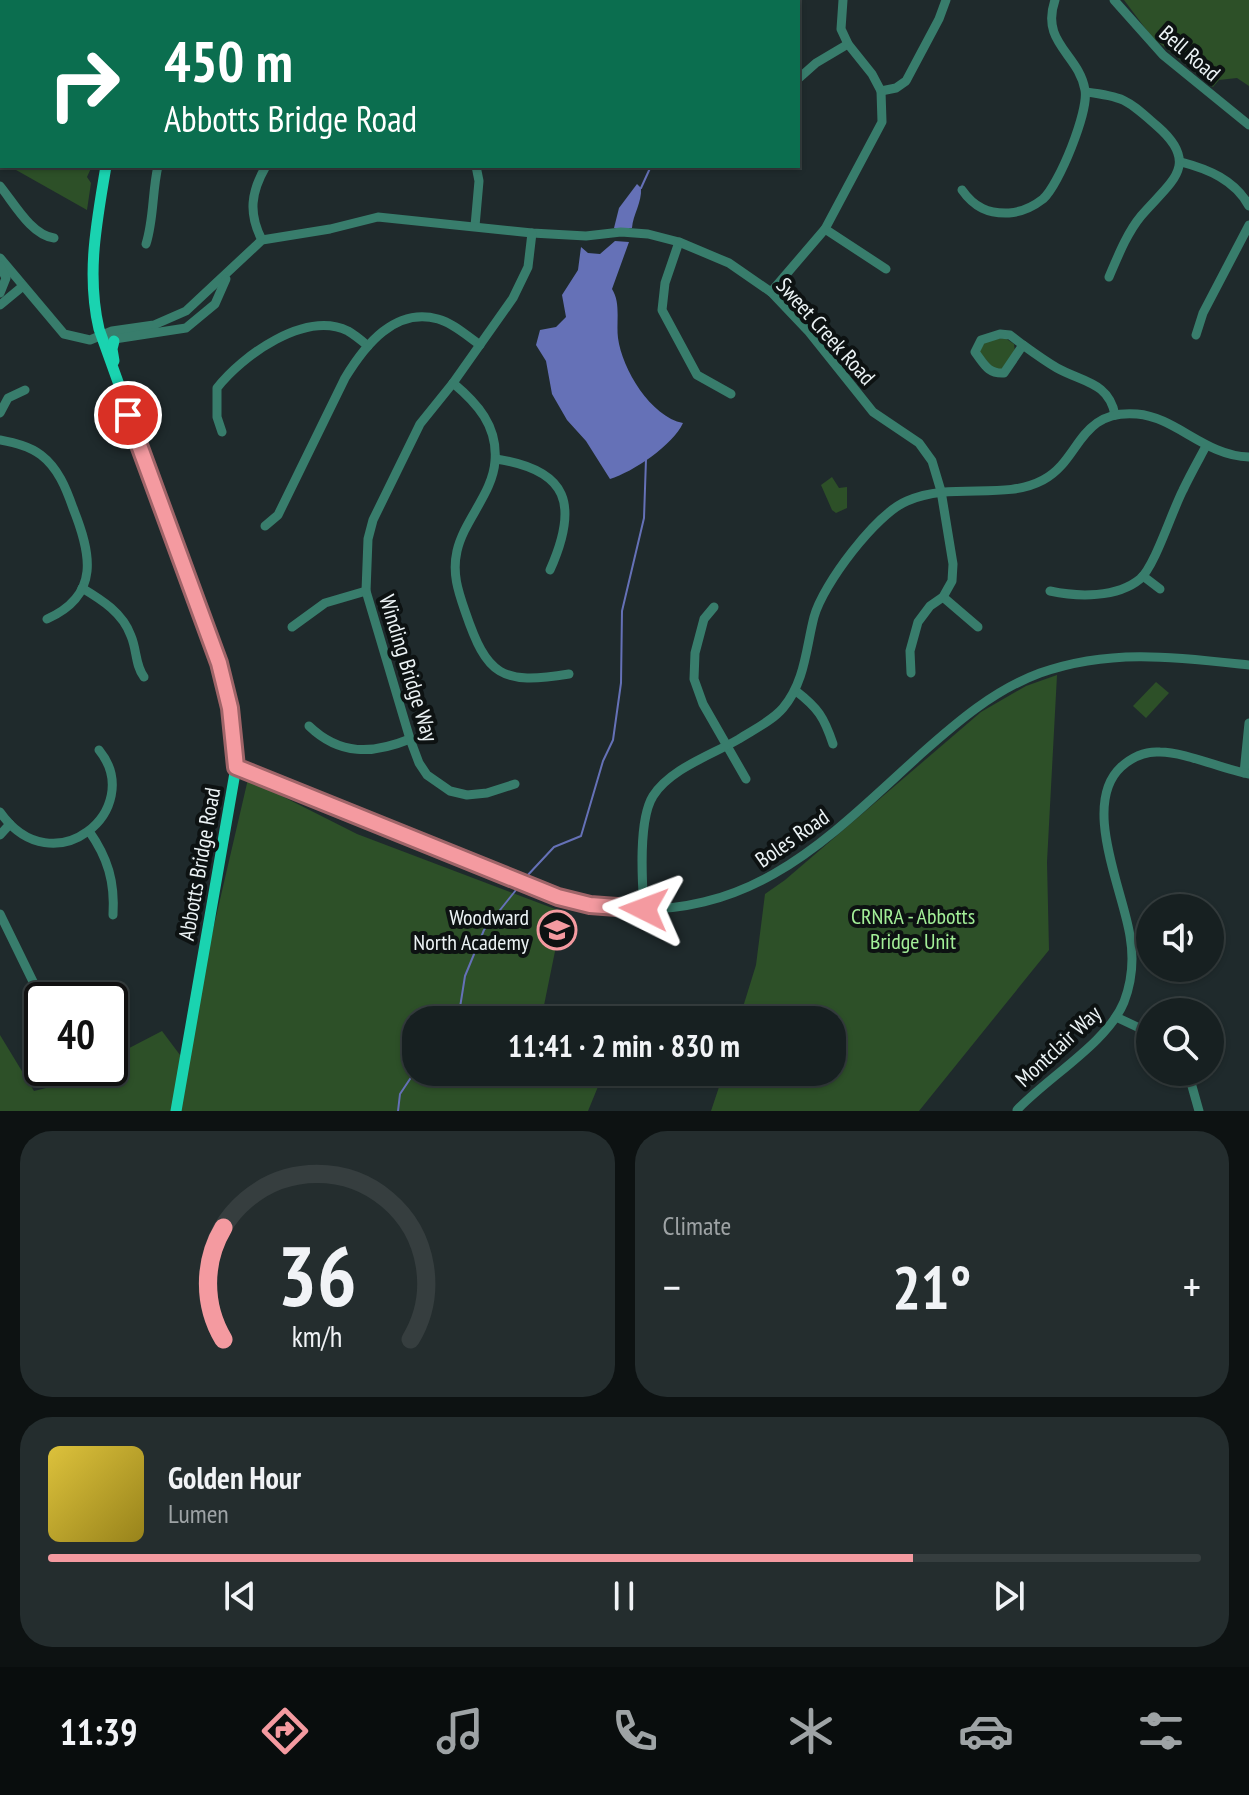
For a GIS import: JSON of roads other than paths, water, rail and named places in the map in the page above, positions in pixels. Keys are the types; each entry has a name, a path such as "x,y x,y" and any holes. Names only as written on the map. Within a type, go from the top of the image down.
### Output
{"main road":[{"name":"Abbotts Bridge Road","path":"106,168 94,236 94,309 128,415 219,663 230,708 236,767 176,1111"},
{"path":"114,341 112,349 129,402 128,415"}],"street":[{"path":"771,292 825,229 882,122 881,91 841,29 843,0"},
{"path":"881,91 896,88 906,81 946,0"},
{"path":"962,190 970,201 982,209 1015,213 1044,198 1067,157 1083,112 1086,92 1080,75 1056,41 1051,18 1055,0"},
{"name":"Bell Road","path":"1114,0 1163,55 1249,125"},
{"path":"800,77 816,63 848,44"},
{"path":"1086,92 1117,96 1134,106 1170,137 1177,146 1181,162 1165,190 1140,218 1109,277"},
{"path":"1181,162 1214,172 1249,206"},
{"path":"146,244 151,227 153,186 158,168"},
{"path":"101,337 112,331 172,319 205,296 262,240 253,223 252,207 265,168"},
{"path":"475,226 479,181 476,168"},
{"path":"0,186 43,236 54,238"},
{"name":"Sweet Creek Road","path":"262,240 330,229 378,217 532,233 586,236 635,233 679,242 729,263 771,292 809,332 873,412 919,443 929,454 941,491 953,564 952,581 943,597 930,606 918,622 910,651 911,673"},
{"path":"1196,335 1203,313 1249,225"},
{"path":"825,229 886,269"},
{"name":"Winding Bridge Way","path":"515,784 487,793 467,795 450,791 427,775 410,739 366,591 368,539 373,520 420,424 453,383 521,282 528,267 532,233"},
{"path":"679,242 665,283 662,310 697,375 731,394"},
{"path":"0,258 64,334 78,339 101,337 114,341 186,328 215,304 228,273"},
{"path":"0,266 6,278 0,293"},
{"path":"0,305 23,286"},
{"path":"265,526 278,515 345,378 368,346 385,329 408,317 422,317 448,323 480,345"},
{"path":"222,432 217,417 217,388 237,365 276,338 327,326 347,331 368,346"},
{"path":"1023,345 1004,373 988,370 975,352 981,340 1000,334 1010,335 1057,368 1099,388 1113,402 1115,415"},
{"path":"453,383 484,414 494,440 496,459 493,473 457,551 454,567 456,585 481,652 502,673 528,679 569,674"},
{"path":"0,413 8,398 25,390"},
{"path":"644,909 644,825 653,796 674,776 782,710 796,691 815,614 836,573 893,510 906,501 941,491 1028,488 1048,478 1094,425 1115,415 1139,414 1159,420 1206,446 1235,457 1249,457"},
{"path":"0,440 23,445 40,455 63,481 88,551 88,572 82,588 60,613 47,619"},
{"path":"1050,591 1077,597 1121,588 1143,576 1182,490 1206,446"},
{"path":"496,459 538,471 556,484 563,495 565,520 550,570"},
{"path":"1143,576 1160,589"},
{"path":"82,588 123,620 131,635 138,669 144,677"},
{"path":"292,627 325,603 366,591"},
{"path":"943,597 978,627"},
{"path":"714,607 704,619 695,653 694,679 703,704 746,779"},
{"name":"Boles Road","path":"236,767 558,897 590,905 644,909 703,903 748,888 782,871 822,842 987,699 1038,674 1093,659 1123,655 1249,665"},
{"path":"796,691 813,704 824,718 833,744"},
{"path":"1246,774 1249,723"},
{"path":"309,726 319,736 351,749 367,751 410,739"},
{"path":"0,812 29,839 49,844 70,841 89,831 107,808 113,789 112,770 99,750"},
{"name":"Montclair Way","path":"1017,1110 1097,1040 1116,1017 1129,987 1132,955 1103,812 1110,781 1129,760 1155,752 1176,754 1246,774"},
{"path":"0,835 10,824"},
{"path":"89,831 103,851 111,871 113,915"},
{"path":"0,914 33,982"},
{"path":"1116,1017 1136,1026"},
{"path":"1192,1086 1199,1111"}],"water":[{"path":"637,184 641,193 632,228 614,228 619,208"},
{"path":"615,241 629,242 612,289 617,306 618,338 625,364 649,402 671,419 683,423 671,440 651,457 610,479 552,394 546,361 536,345 540,330 556,327 566,317 562,295 578,270 581,247 588,253 600,254"}],"waterway":[{"path":"641,188 650,168"},
{"path":"526,877 554,847 581,836 603,761 613,740 621,683 622,611 644,518 646,459"},
{"path":"460,1006 465,976 484,930 516,890"},
{"path":"398,1111 400,1094 405,1086"}],"place":[{"name":"Woodward North Academy","path":"557,930"}],"park label":[{"name":"CRNRA - Abbotts Bridge Unit","path":"913,928"}]}
